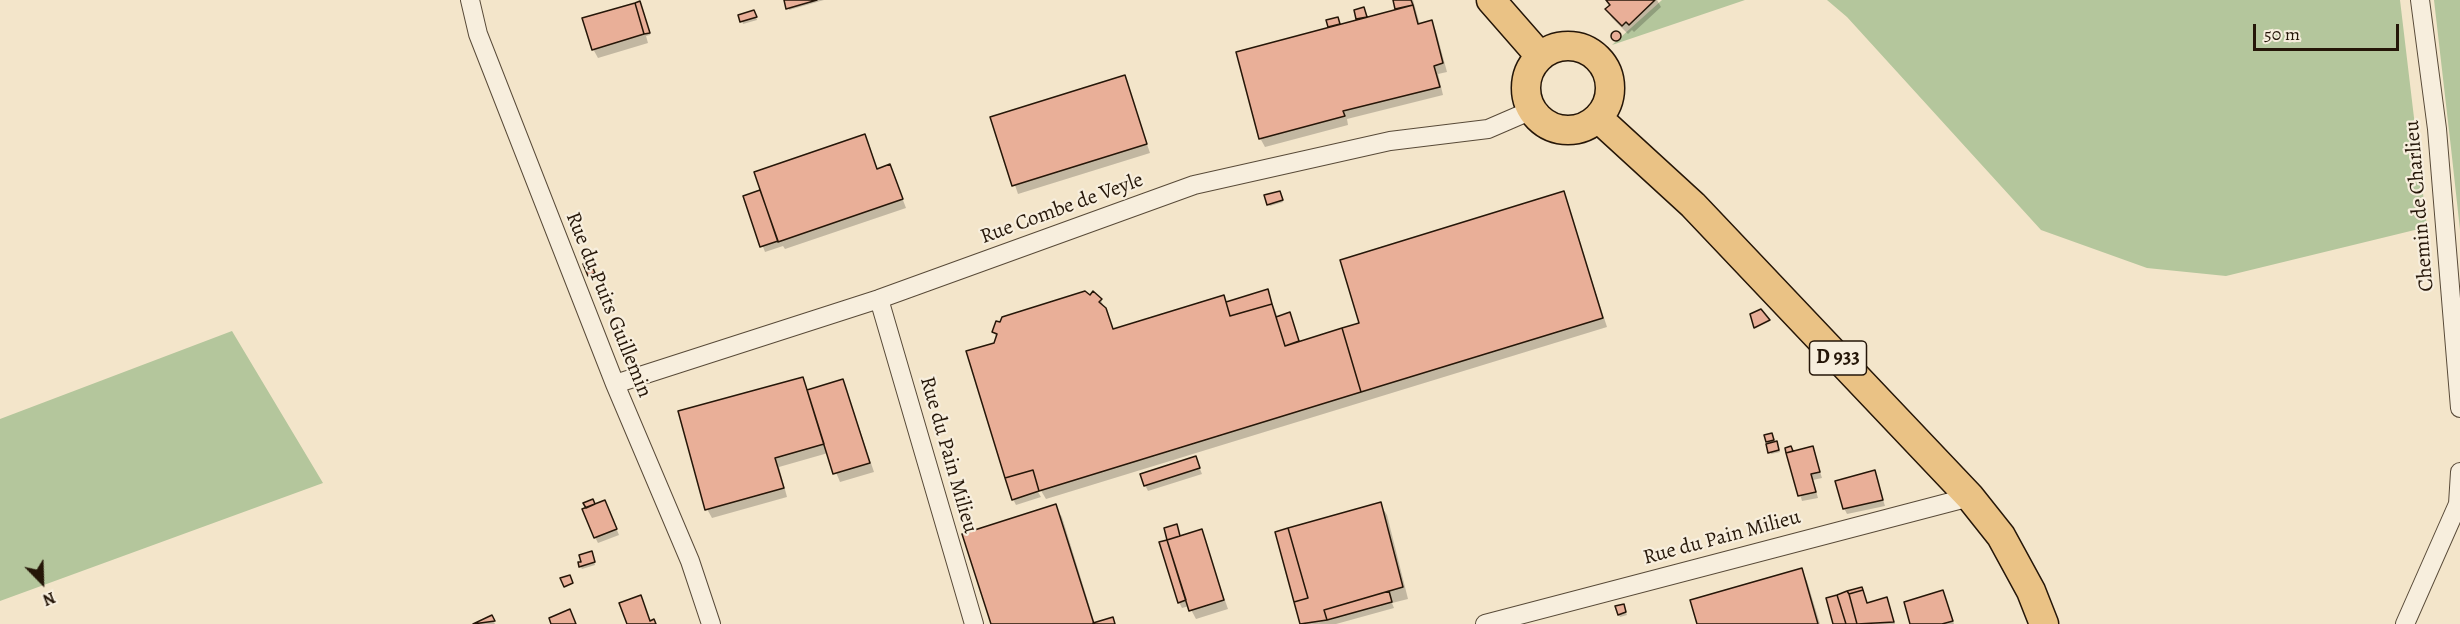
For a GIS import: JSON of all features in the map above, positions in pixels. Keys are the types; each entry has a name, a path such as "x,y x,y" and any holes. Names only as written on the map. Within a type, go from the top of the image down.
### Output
{"main road":[{"path":"1491,0 1540,56"},
{"path":"1565,45 1580,47 1593,54 1604,64 1610,78 1611,92 1598,118 1583,128 1569,130 1554,128 1541,121 1532,110 1527,96 1526,82 1531,68 1540,56 1551,49 1565,45"},
{"name":"D 933","path":"1598,118 1694,205 1970,498 2001,536 2031,591 2044,624"}],"street":[{"name":"Rue du Puits Guillemin","path":"470,0 477,34 615,384 690,561 711,624"},
{"name":"Chemin de Charlieu","path":"2420,0 2437,129 2460,408"},
{"name":"Rue Combe de Veyle","path":"615,384 879,299 1194,185 1390,141 1488,129 1532,110"},
{"name":"Rue du Pain Milieu","path":"879,299 974,624"},
{"path":"2405,624 2458,504 2460,472"},
{"name":"Rue du Pain Milieu","path":"1485,624 1970,498"}],"green space":[{"path":"1662,0 1745,0 1612,45"},
{"path":"1827,0 2400,0 2427,227 2226,276 2147,268 2041,230 1847,17"},
{"path":"2434,0 2460,0 2460,230 2451,148"},
{"path":"232,331 323,483 0,601 0,419"}],"building":[{"path":"784,0 817,0 786,9"},
{"path":"1393,0 1411,0 1413,5 1395,9"},
{"path":"1606,0 1655,0 1629,25 1626,22 1622,26 1605,9 1610,5"},
{"path":"640,1 650,33 644,34 635,3"},
{"path":"635,3 644,34 592,50 582,18"},
{"path":"1413,5 1418,24 1432,20 1443,63 1434,66 1440,87 1343,111 1345,116 1259,139 1236,52"},
{"path":"1364,7 1367,17 1356,19 1354,10"},
{"path":"754,10 757,17 740,22 738,15"},
{"path":"1338,17 1340,24 1328,27 1326,20"},
{"path":"1616,31 1620,32 1620,40 1616,41 1612,40 1611,36 1612,32"},
{"path":"1125,75 1147,144 1012,186 990,117"},
{"path":"865,134 877,169 890,164 903,199 778,242 754,172"},
{"path":"760,190 778,241 760,247 743,196"},
{"path":"1280,191 1283,200 1267,205 1264,195"},
{"path":"1564,191 1603,318 1361,392 1342,328 1359,323 1340,260"},
{"path":"590,261 595,273 588,276 583,264"},
{"path":"1268,289 1272,304 1230,316 1226,302"},
{"path":"1085,291 1090,295 1093,291 1102,299 1099,302 1106,308 1113,329 1224,295 1230,316 1272,304 1285,346 1342,328 1361,392 1039,491 1033,470 1005,478 966,351 994,343 997,334 992,332 996,321 1000,322 1002,317"},
{"path":"1761,309 1770,320 1754,328 1750,314"},
{"path":"1290,312 1299,341 1285,346 1276,317"},
{"path":"803,377 824,444 775,458 784,488 705,510 678,411"},
{"path":"843,379 870,463 833,474 807,390"},
{"path":"1772,433 1774,440 1766,442 1764,435"},
{"path":"1777,441 1779,450 1768,453 1766,444"},
{"path":"1791,446 1793,451 1786,453 1785,448"},
{"path":"1813,446 1820,472 1811,474 1816,492 1798,496 1786,453"},
{"path":"1196,456 1200,468 1144,486 1140,474"},
{"path":"1033,470 1039,491 1012,500 1005,478"},
{"path":"1875,470 1883,500 1843,509 1835,481"},
{"path":"593,499 595,504 586,508 583,503"},
{"path":"605,500 617,529 594,538 582,509"},
{"path":"1381,502 1403,587 1324,610 1327,620 1300,624 1294,602 1308,598 1288,528"},
{"path":"1056,504 1094,624 991,624 962,534"},
{"path":"1177,524 1180,536 1167,540 1164,528"},
{"path":"1288,528 1308,598 1294,602 1275,532"},
{"path":"1202,529 1224,600 1189,611 1167,540"},
{"path":"1167,540 1186,600 1178,603 1159,542"},
{"path":"592,551 595,562 579,567 578,562 581,562 579,555"},
{"path":"1802,568 1818,624 1697,624 1690,600"},
{"path":"570,575 573,583 564,587 560,578"},
{"path":"1862,587 1863,590 1849,594 1847,591"},
{"path":"1863,590 1867,603 1887,597 1894,622 1857,624 1849,594"},
{"path":"1943,590 1953,621 1942,624 1910,624 1904,602"},
{"path":"1389,591 1392,602 1327,620 1324,610"},
{"path":"1847,591 1857,624 1846,624 1837,595"},
{"path":"641,595 650,621 654,619 656,624 627,624 619,603"},
{"path":"1837,595 1846,624 1833,624 1826,598"},
{"path":"1624,604 1626,612 1618,615 1615,606"},
{"path":"570,609 576,624 551,624 549,618"},
{"path":"492,615 495,621 473,624"},
{"path":"1113,617 1115,624 1093,623"}]}
